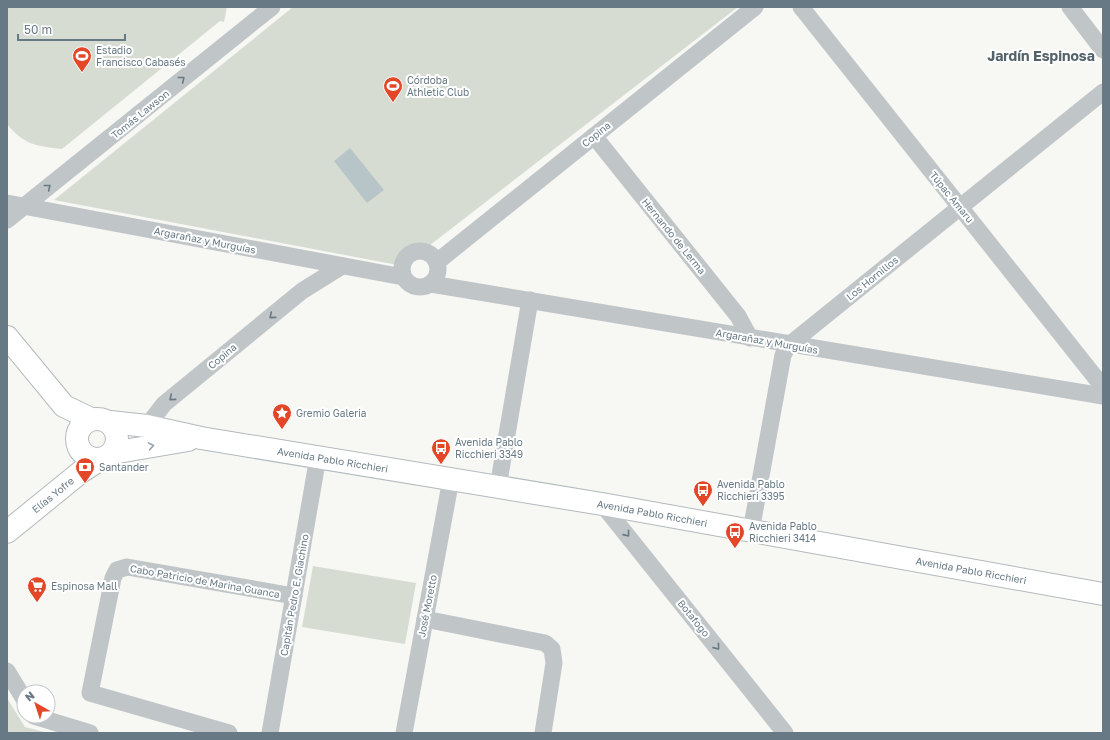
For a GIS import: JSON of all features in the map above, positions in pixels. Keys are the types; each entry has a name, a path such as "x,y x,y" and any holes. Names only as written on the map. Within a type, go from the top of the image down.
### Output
{"main road":[{"name":"Avenida Pablo Ricchieri","path":"7,337 64,406 100,421 147,426 200,438 602,504 1103,594"},
{"path":"7,356 88,457 107,456 118,440 117,434 100,421 80,428 78,444"},
{"name":"Avenida Pablo Ricchieri","path":"107,456 200,438"},
{"name":"Elías Yofre","path":"7,520 70,469 74,463 78,444"},
{"name":"Elías Yofre","path":"7,532 82,471 107,456"}],"street":[{"name":"Tomás Lawson","path":"7,220 272,7"},
{"name":"Copina","path":"436,262 755,7"},
{"name":"Túpac Amaru","path":"801,7 1103,387"},
{"path":"1070,7 1103,50"},
{"name":"Los Hornillos","path":"751,531 783,355 789,345 1103,92"},
{"name":"Hernando de Lerma","path":"594,136 738,316 750,338"},
{"name":"Argarañaz y Murguías","path":"7,203 404,277"},
{"path":"424,251 433,257 436,262 438,273 431,284 416,287 406,282 402,265 404,260 413,252 424,251"},
{"path":"302,291 307,283 311,260"},
{"name":"Copina","path":"147,426 164,404 302,291 342,266"},
{"name":"Argarañaz y Murguías","path":"431,284 789,345 1103,396"},
{"path":"498,487 530,300"},
{"name":"Capitán Pedro E. Giachino","path":"270,733 318,457"},
{"name":"José Moretto","path":"404,733 451,479"},
{"name":"Botafogo","path":"602,504 785,733"},
{"name":"Cabo Patricio de Marina Guanca","path":"229,733 90,693 113,578 117,570 127,567 294,596"},
{"path":"425,619 545,643 552,650 554,663 543,733"},
{"path":"7,671 16,686"},
{"path":"56,723 90,733"}],"shaded area":[{"name":"Estadio Francisco Cabasés","path":"7,7 227,7 224,22 220,21 62,149 45,147 31,143 19,136 7,124"},
{"name":"Córdoba Athletic Club","path":"293,7 738,7 403,266 54,200"},
{"path":"350,148 384,190 367,203 334,161"},
{"path":"313,566 416,583 405,644 302,627"},
{"path":"7,698 16,712 16,724 23,724 25,727 48,733 7,733"}],"place":[{"name":"Estadio Francisco Cabasés","path":"82,73"},
{"name":"Córdoba Athletic Club","path":"393,103"},
{"name":"Gremio Galeria","path":"282,430"},
{"name":"Avenida Pablo Ricchieri 3349","path":"441,465"},
{"name":"Santander","path":"85,484"},
{"name":"Avenida Pablo Ricchieri 3395","path":"703,507"},
{"name":"Avenida Pablo Ricchieri 3414","path":"735,549"},
{"name":"Espinosa Mall","path":"37,603"}],"district":[{"name":"Jardín Espinosa","path":"1041,56"}]}
